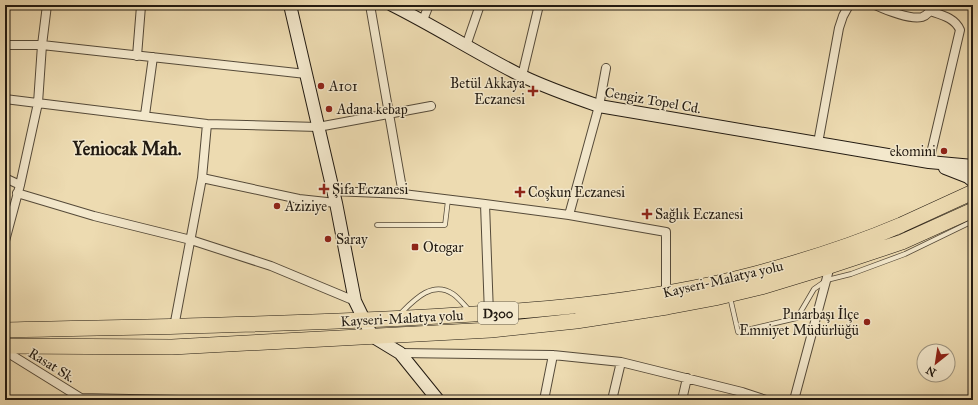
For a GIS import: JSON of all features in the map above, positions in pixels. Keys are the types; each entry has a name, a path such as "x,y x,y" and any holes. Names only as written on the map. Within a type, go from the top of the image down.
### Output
{"highway":[{"name":"Kayseri-Malatya yolu","path":"5,330 174,327 396,319 489,314 577,306 666,293 755,274 802,260 899,226 973,192"},
{"name":"Kayseri-Malatya yolu","path":"5,346 172,347 491,330 576,321 667,307 828,273 973,210"}],"main road":[{"path":"290,5 336,203 355,301 372,336 400,353 438,400"},
{"name":"Cengiz Topel Cd.","path":"392,5 423,20 466,46 522,76 565,95 599,106 929,162"},
{"path":"929,162 973,166"},
{"path":"929,162 956,172 973,181"}],"street":[{"path":"5,241 20,185 38,103 42,45 47,5"},
{"path":"370,5 403,194"},
{"path":"423,20 429,5"},
{"path":"466,46 480,5"},
{"path":"522,76 539,5"},
{"path":"818,143 839,28 849,5"},
{"path":"875,5 900,14 915,17 924,16 932,8 953,21 958,25 960,30 929,162"},
{"path":"137,56 141,6"},
{"path":"5,45 42,45 306,74"},
{"path":"145,115 153,57"},
{"path":"569,215 599,106 606,68"},
{"path":"5,99 145,115 207,124 318,127 431,106"},
{"path":"174,327 202,178 207,124"},
{"path":"5,178 20,185"},
{"path":"202,178 299,199 336,203"},
{"path":"333,190 403,194 485,204 569,215 666,232 666,293"},
{"path":"17,193 94,216 191,240 270,266 355,301"},
{"path":"485,204 489,314"},
{"path":"794,400 828,273"},
{"name":"Rasat Sk.","path":"5,351 82,399"},
{"path":"400,353 553,355 621,362 742,392 766,400"},
{"path":"544,400 553,355"},
{"path":"612,400 621,362"},
{"path":"682,400 687,378"},
{"path":"740,400 742,392"},
{"path":"82,399 180,400"}],"lane":[{"path":"377,225 446,225 448,200"},
{"path":"729,294 738,332 797,318 814,289 828,273 852,274 885,262 973,222"},
{"path":"396,319 417,297 430,290 443,290 453,294 473,315"}],"place":[{"name":"A101","path":"321,86"},
{"name":"Betül Akkaya Eczanesi","path":"533,91"},
{"name":"Adana kebap","path":"329,109"},
{"name":"ekomini","path":"944,151"},
{"name":"Şifa Eczanesi","path":"324,189"},
{"name":"Coşkun Eczanesi","path":"520,192"},
{"name":"Aziziye","path":"277,206"},
{"name":"Sağlık Eczanesi","path":"647,214"},
{"name":"Saray","path":"328,239"},
{"name":"Otogar","path":"415,247"},
{"name":"Pınarbaşı İlçe Emniyet Müdürlüğü","path":"867,322"}],"district":[{"name":"Yeniocak Mah.","path":"127,149"}]}
